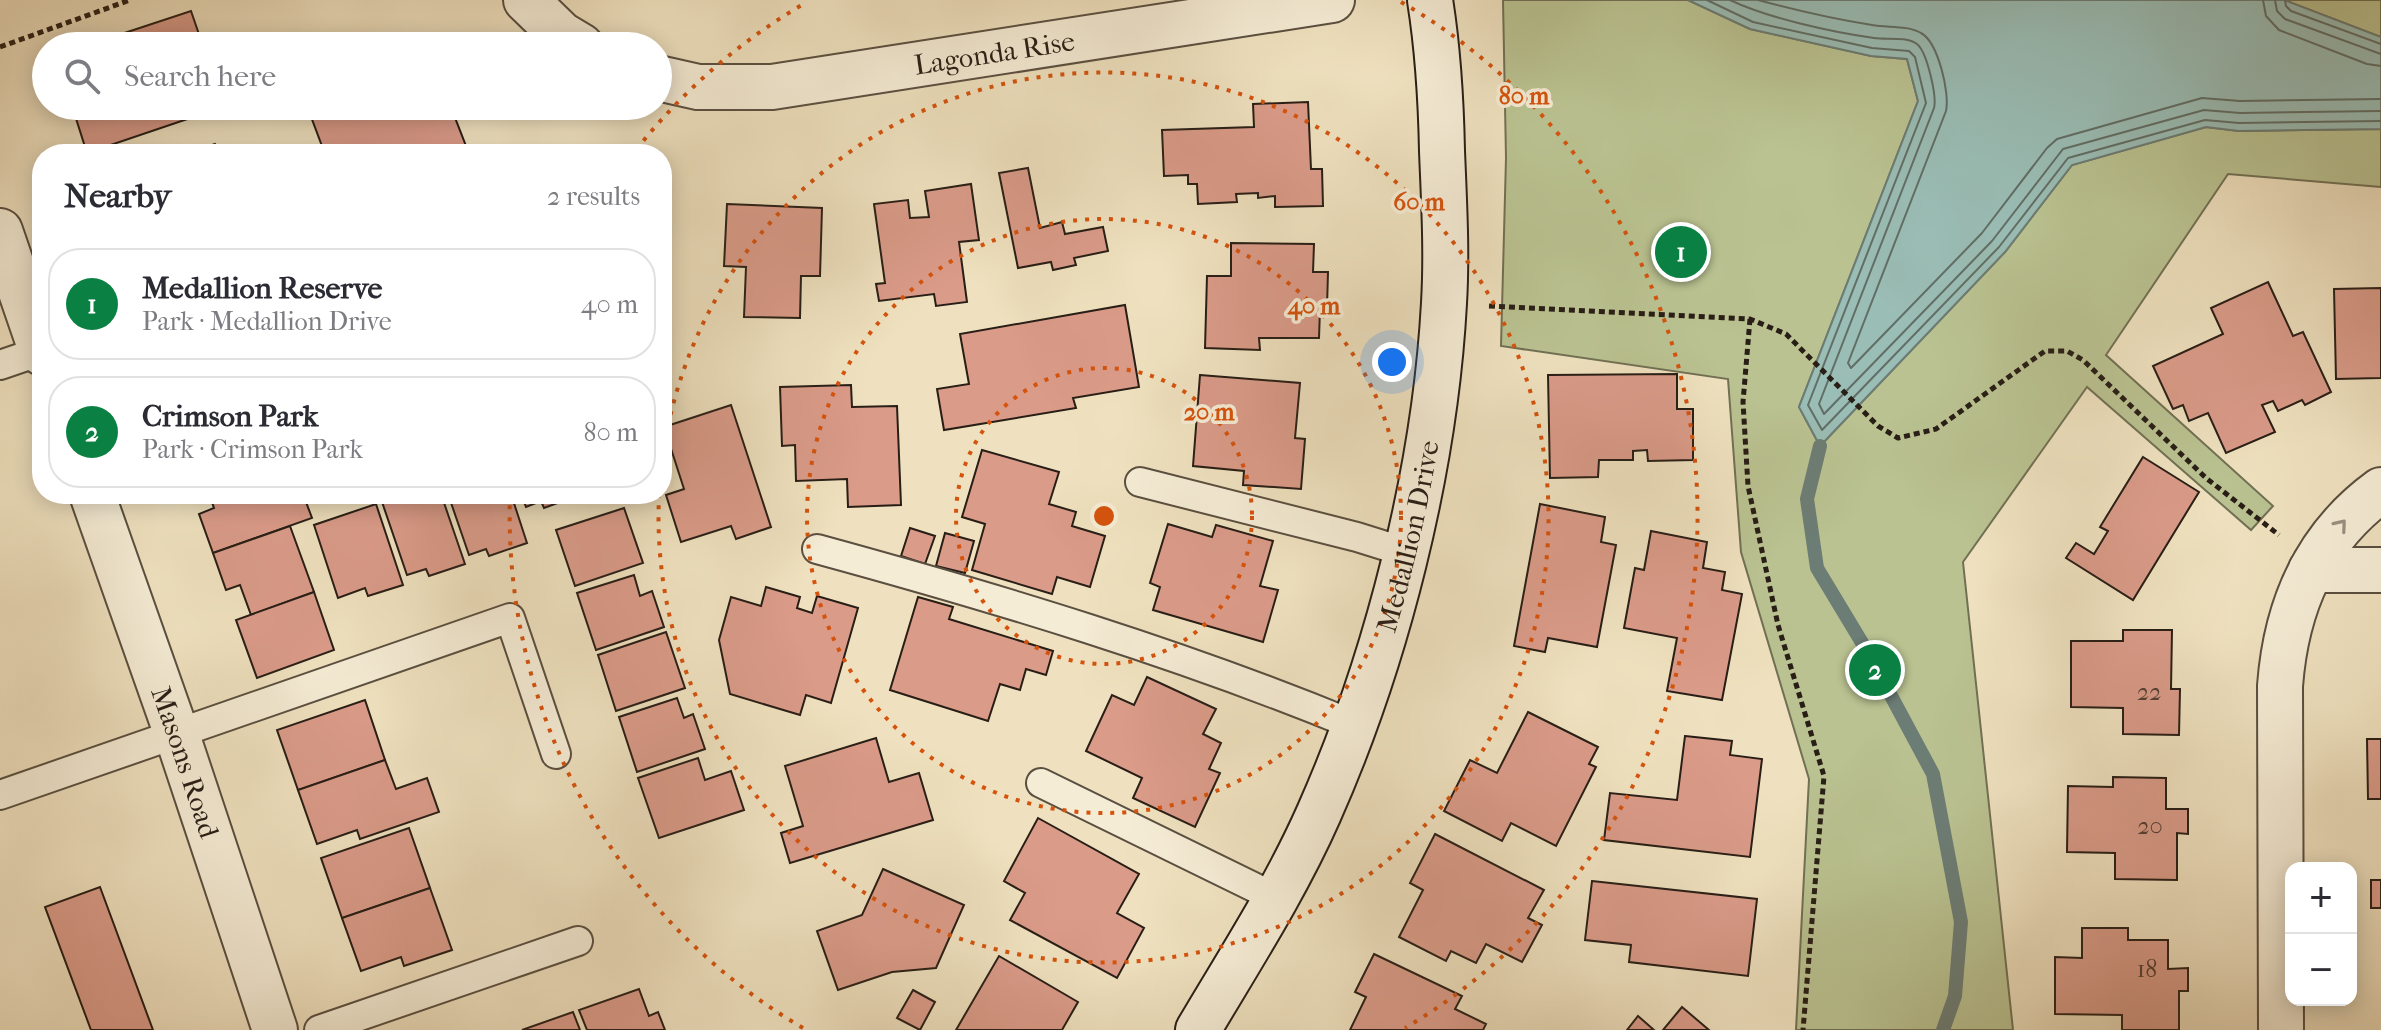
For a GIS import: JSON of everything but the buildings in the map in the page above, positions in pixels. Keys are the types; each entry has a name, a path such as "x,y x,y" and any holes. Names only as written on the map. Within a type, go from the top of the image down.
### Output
{"street":[{"path":"526,0 559,32"},
{"name":"Lagonda Rise","path":"672,81 698,87 772,87 1332,0"},
{"name":"Medallion Drive","path":"1198,1030 1276,898 1319,814 1354,725 1405,552 1427,441 1444,303 1445,222 1440,93 1430,0"},
{"path":"0,231 32,323"},
{"path":"2281,1030 2280,686 2288,626 2311,570 2344,520 2381,490"},
{"name":"Masons Road","path":"96,504 177,735 275,1030"},
{"path":"2311,570 2381,570"}],"lane":[{"path":"0,365 32,355"},
{"path":"1140,482 1405,552"},
{"path":"817,549 1093,628 1354,725"},
{"path":"0,795 510,618 556,754"},
{"path":"1041,783 1276,898"},
{"path":"319,1030 578,941"}],"path":[{"path":"41,32 130,0"},
{"path":"0,47 32,35"},
{"path":"1444,303 1750,319 1786,334 1878,426 1898,438 1936,429 2045,351 2067,351 2083,360 2206,478 2280,536 2311,570"},
{"path":"1750,319 1743,402 1748,486 1778,625 1824,776 1803,1030"}],"green space":[{"path":"1503,0 1688,0 1750,29 1871,56 1907,59 1918,101 1799,407 1820,446 2005,252 2072,165 2206,127 2239,131 2381,129 2381,187 2228,174 2106,355 2273,506 2251,530 2087,387 1963,562 2013,1030 1796,1030 1809,779 1741,552 1728,379 1501,346 1506,158"},
{"path":"2284,0 2381,0 2381,37"}],"water":[{"path":"1688,0 2284,0 2381,37 2381,129 2239,131 2206,127 2072,165 2005,252 1820,446 1799,407 1918,101 1907,59 1871,56 1750,29"}],"waterway":[{"path":"1820,446 1807,499 1817,568 1867,651 1933,774 1961,922 1955,996 1943,1030"}],"place":[{"name":"Medallion Reserve","path":"1681,252"},
{"name":"Crimson Park","path":"1875,670"}]}
